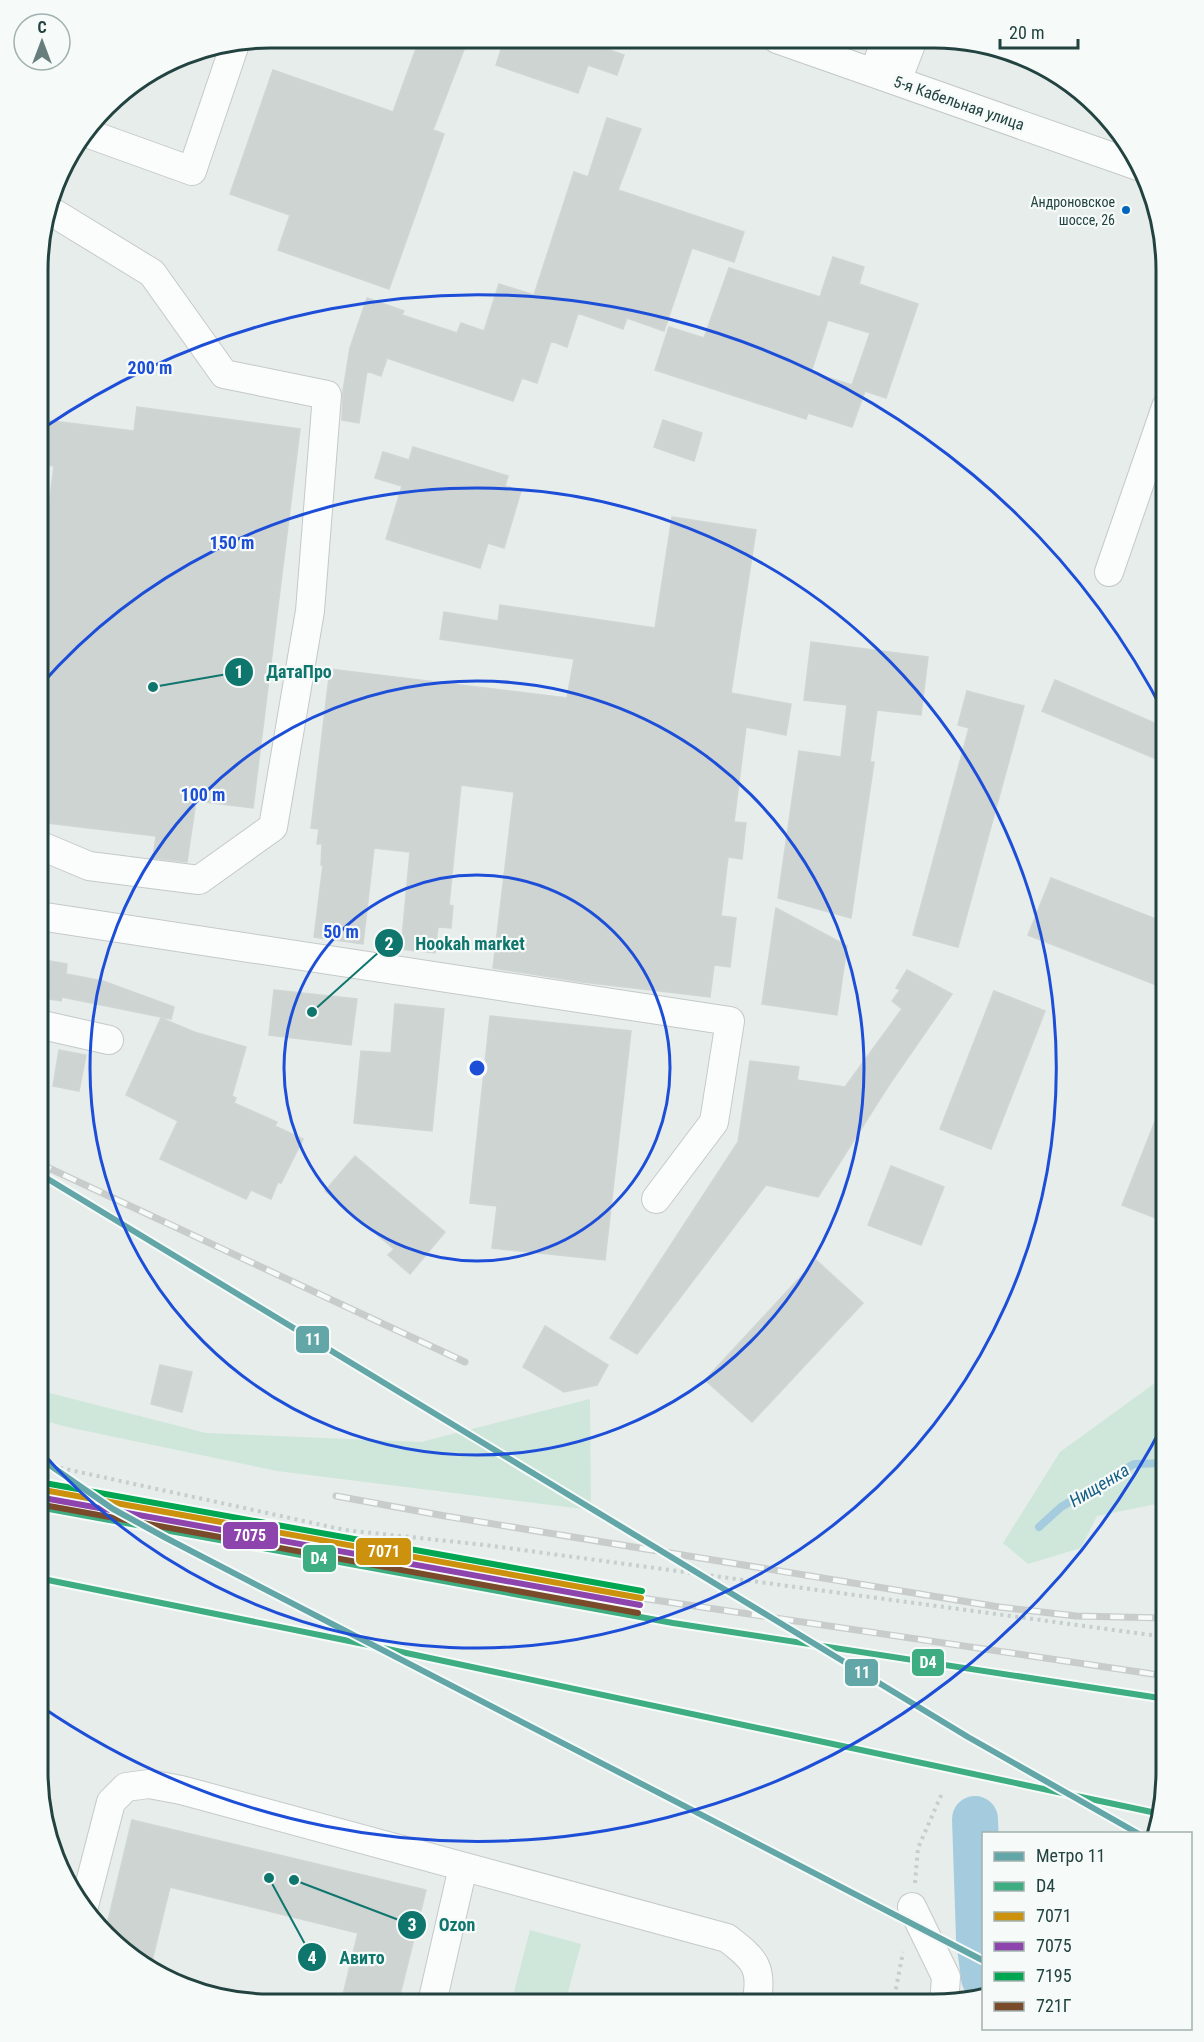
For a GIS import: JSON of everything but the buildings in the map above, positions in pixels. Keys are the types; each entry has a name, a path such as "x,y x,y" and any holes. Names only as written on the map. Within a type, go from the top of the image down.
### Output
{"street":[{"name":"5-я Кабельная улица","path":"803,48 1128,162"},
{"path":"885,77 886,48"},
{"path":"885,77 906,48"},
{"path":"94,136 192,171 233,51"},
{"path":"48,849 89,866 199,880 273,827 310,611 327,395 224,374 152,273 55,214"},
{"path":"1109,572 1156,436"},
{"path":"48,917 730,1021 714,1122 656,1199"},
{"path":"48,1026 109,1040"},
{"path":"86,1898 111,1802 126,1787 149,1784 181,1790 727,1938 743,1951 759,1970 758,1994"},
{"path":"434,1994 463,1867"},
{"path":"912,1907 946,1977 945,1994"}],"path":[{"path":"48,1465 345,1530 485,1545 1156,1636"},
{"path":"918,1848 943,1791"}],"green space":[{"path":"1156,1382 1156,1504 1097,1516 1081,1548 1028,1564 1003,1543 1060,1452"},
{"path":"48,1393 206,1433 421,1442 590,1399 591,1510 277,1471 48,1422"},
{"path":"530,1930 581,1944 567,1994 513,1994"}],"waterway":[{"name":"Нищенка","path":"1039,1527 1061,1507 1134,1464 1156,1463"},
{"name":"Нищенка","path":"975,1819 979,1938 982,1962"}],"railway":[{"path":"48,1168 465,1362"},
{"path":"336,1496 999,1607 1076,1616 1156,1618"},
{"path":"641,1598 1156,1675"}],"metro line":[{"name":"11","path":"48,1179 968,1737 1135,1832"},
{"name":"11","path":"48,1464 113,1509 166,1538 982,1960"}],"transit line":[{"name":"7195","path":"48,1484 642,1591"},
{"name":"7071","path":"48,1491 641,1598"},
{"name":"7075","path":"48,1499 640,1605"},
{"name":"721Г","path":"48,1506 638,1613"},
{"name":"D4","path":"48,1509 673,1623 1156,1697"},
{"name":"D4","path":"48,1580 364,1644 1153,1812"}],"place":[{"name":"Андроновское шоссе, 26","path":"1126,210"},
{"name":"ДатаПро","path":"153,687"},
{"name":"Hookah market","path":"312,1012"},
{"name":"Авито","path":"269,1878"},
{"name":"Ozon","path":"294,1880"}]}
